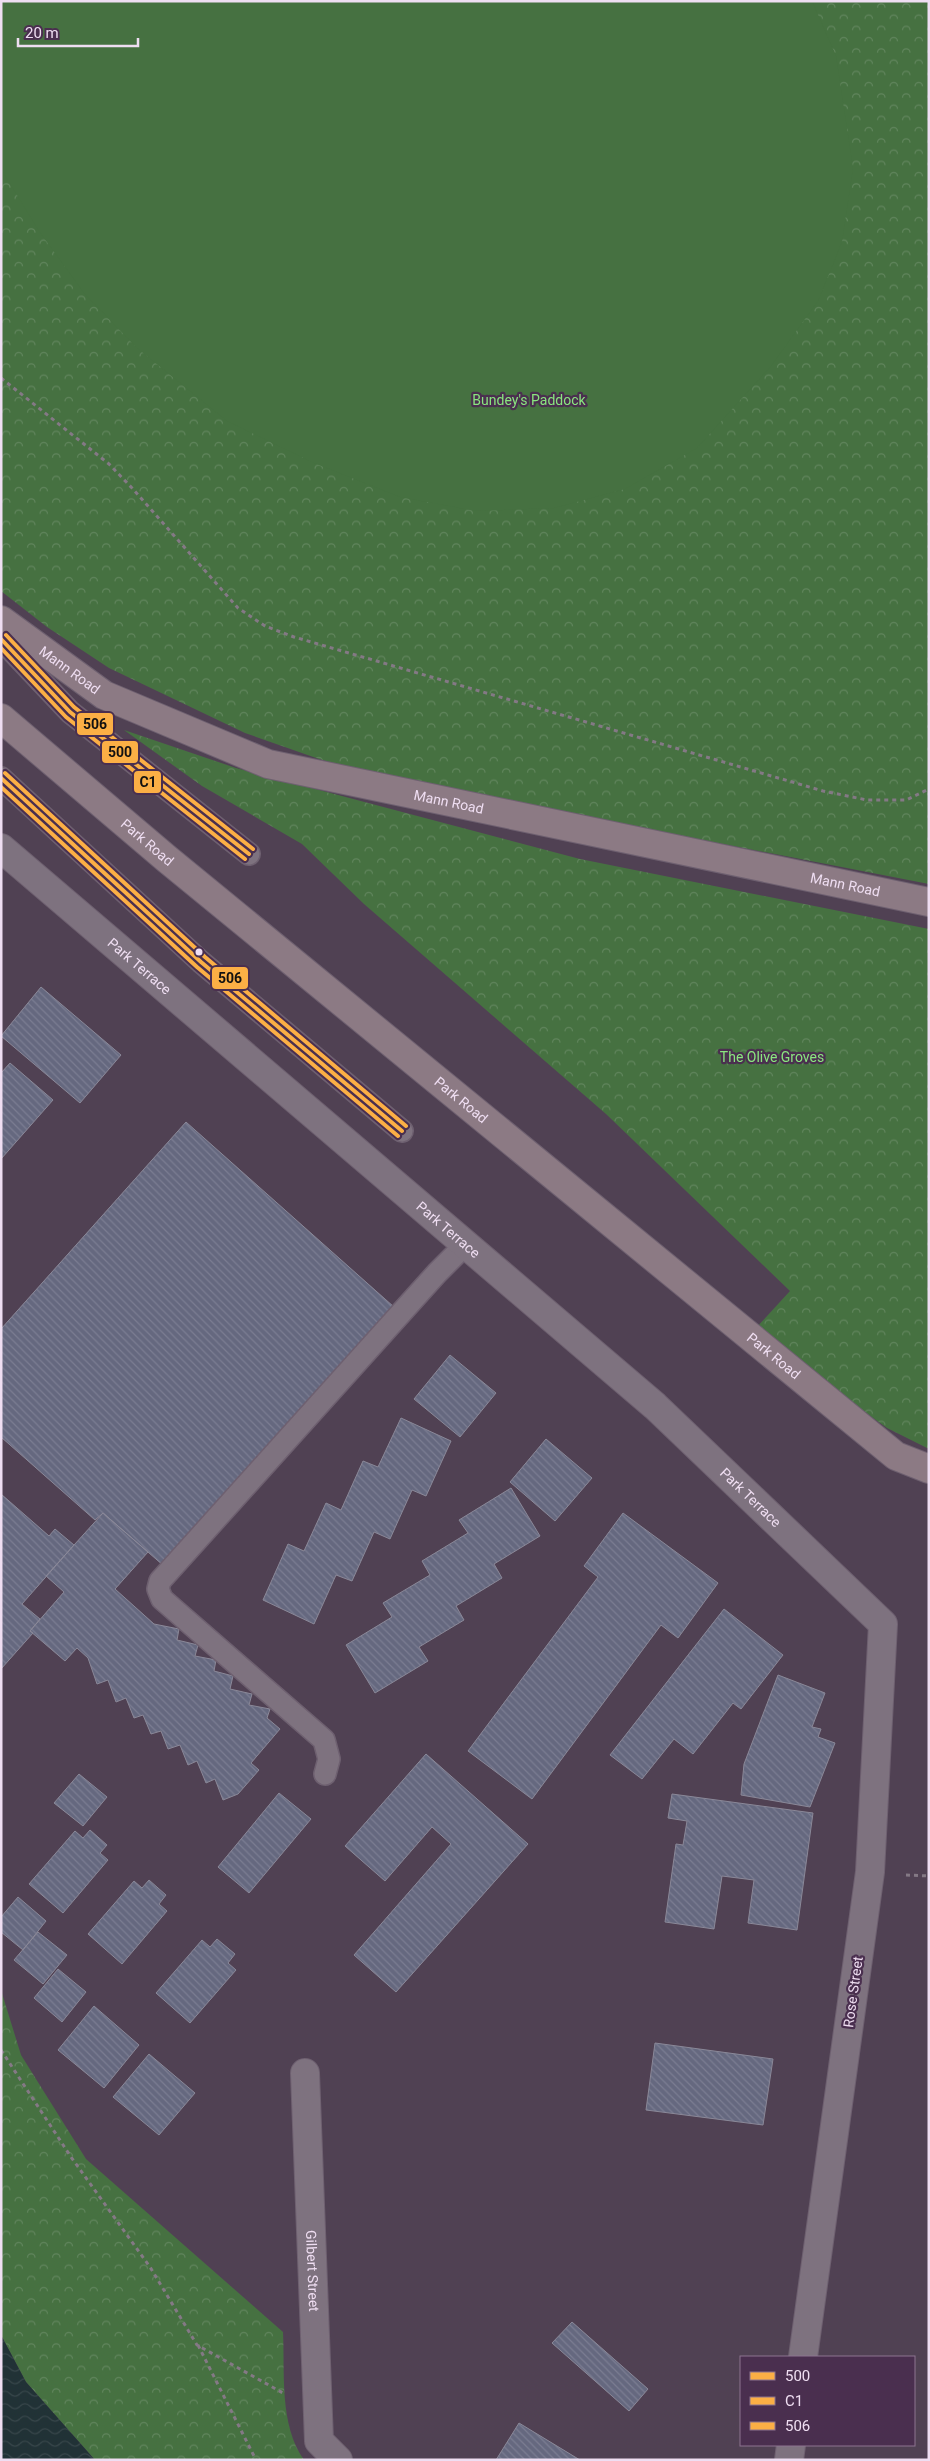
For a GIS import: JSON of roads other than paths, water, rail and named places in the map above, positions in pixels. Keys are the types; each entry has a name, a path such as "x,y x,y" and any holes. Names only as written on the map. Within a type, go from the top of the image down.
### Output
{"highway":[{"name":"Mann Road","path":"1,620 104,695 268,764 929,902"},
{"name":"Park Road","path":"1,718 182,871 896,1456 929,1469"}],"street":[{"name":"Park Terrace","path":"1,848 655,1406 883,1624"},
{"name":"Rose Street","path":"803,2356 870,1872 883,1624"},
{"name":"Gilbert Street","path":"305,2074 319,2440 338,2460"},
{"path":"789,2460 791,2446"}],"lane":[{"path":"1,639 70,712 249,854"},
{"path":"1,778 201,962 402,1132"},
{"path":"325,1774 329,1759 324,1740 162,1599 158,1590 160,1581 437,1273 466,1244"}],"water":[{"path":"1,2335 26,2382 95,2460 1,2460"}],"park label":[{"name":"Bundey's Paddock","path":"529,400"},
{"name":"The Olive Groves","path":"772,1057"}]}
